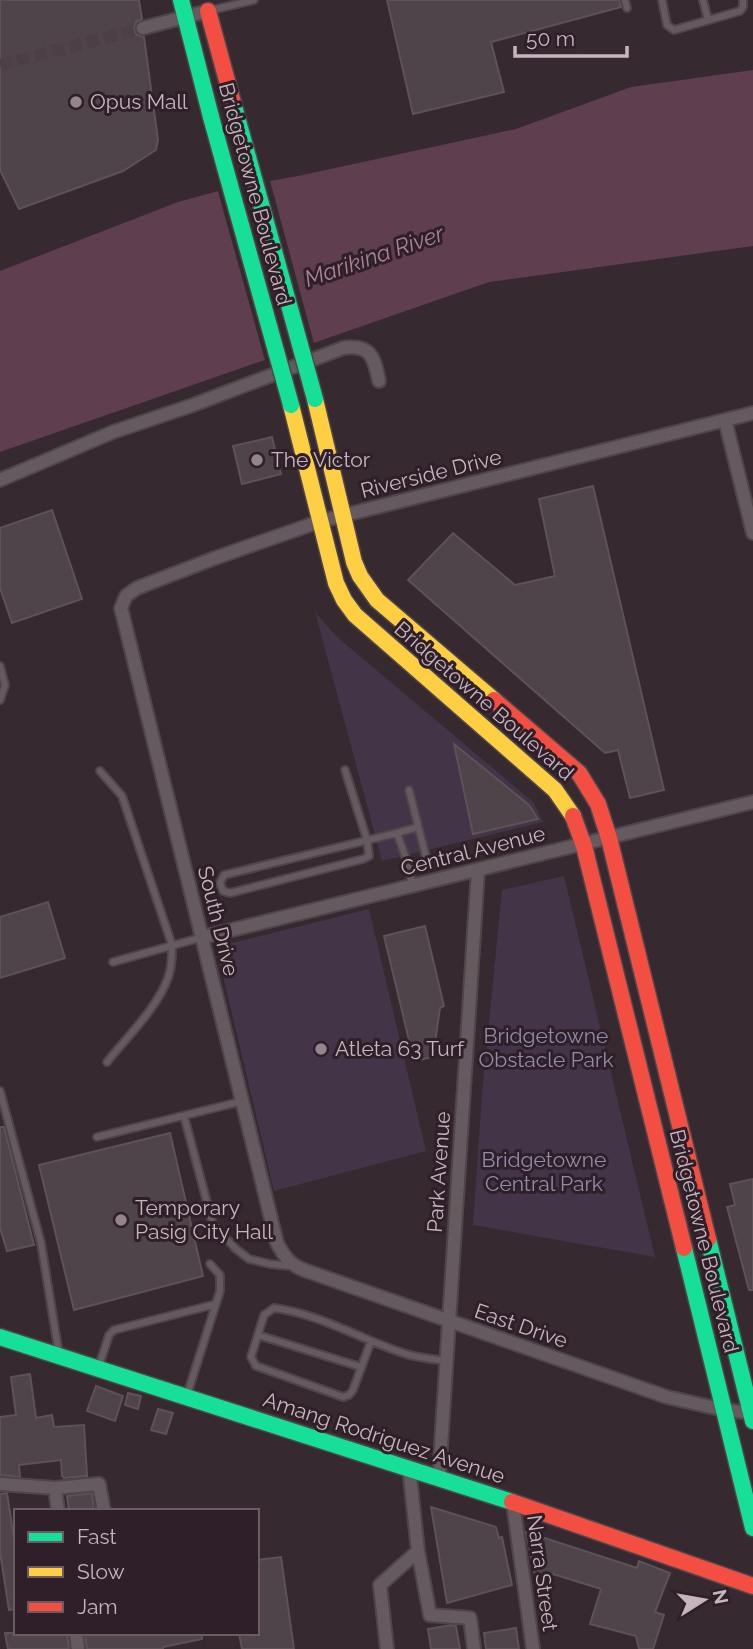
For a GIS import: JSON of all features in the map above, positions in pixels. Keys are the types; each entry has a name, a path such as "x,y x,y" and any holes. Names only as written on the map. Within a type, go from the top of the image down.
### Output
{"street":[{"name":"Bridgetowne Boulevard","path":"181,0 291,405 336,583 344,600 355,615 566,800 573,813 583,844 753,1528"},
{"name":"Bridgetowne Boulevard","path":"208,11 316,399 354,562 367,588 377,600 579,773 598,804 609,838 752,1416"},
{"path":"143,28 208,11"},
{"path":"0,480 113,432 343,348 355,346 364,348 371,354 379,381"},
{"name":"Riverside Drive","path":"126,596 137,588 215,558 321,522 753,413"},
{"path":"725,420 753,533"},
{"name":"South Drive","path":"126,596 121,608 277,1243 293,1266"},
{"name":"Central Avenue","path":"203,937 753,802"},
{"name":"Park Avenue","path":"439,1477 478,870"},
{"name":"East Drive","path":"293,1266 667,1397 752,1416"},
{"name":"Amang Rodriguez Avenue","path":"0,1337 409,1467 753,1586"},
{"path":"409,1467 418,1551 430,1615 470,1618 474,1649"},
{"path":"0,1484 55,1488 99,1484 104,1509"},
{"path":"55,1488 58,1509"},
{"name":"Narra Street","path":"513,1503 533,1649"},
{"path":"387,1649 380,1585 418,1551"}],"lane":[{"path":"208,11 254,0"},
{"path":"662,0 667,26 674,30 740,10 743,0"},
{"path":"703,0 708,20"},
{"path":"0,666 5,685 0,700"},
{"path":"345,770 367,840 369,856 230,893 223,891 220,883 224,875 367,840 397,833 418,827"},
{"path":"100,771 122,796 172,945 168,980 107,1062"},
{"path":"409,790 426,857"},
{"path":"397,833 409,867 412,886"},
{"path":"113,962 203,937"},
{"path":"0,1091 41,1243 59,1354"},
{"path":"97,1137 243,1101"},
{"path":"184,1116 213,1225 249,1259 293,1266"},
{"path":"187,1395 220,1291 220,1275 210,1264"},
{"path":"99,1367 108,1335 114,1331 216,1304"},
{"path":"371,1341 349,1395 342,1397 256,1366 251,1357 264,1315 274,1308 294,1311 407,1355 447,1361"},
{"path":"258,1335 361,1367"}],"green space":[{"path":"315,612 336,636 533,802 543,822 382,861"},
{"path":"564,876 655,1257 473,1225 482,1094 502,890"},
{"name":"Atleta 63 Turf","path":"369,909 426,1151 274,1191 216,947"}],"water":[{"name":"Marikina River","path":"753,70 753,246 489,282 0,452 0,271 178,202 229,188 298,176 516,129 631,87"}],"pier":[{"path":"269,177 315,347 266,364 217,188"}],"building":[{"name":"Opus Mall","path":"0,0 139,0 142,19 136,22 134,30 137,35 144,37 158,140 156,150 123,171 19,209 0,170"},
{"path":"387,0 619,0 621,7 491,42 504,92 413,114"},
{"path":"272,437 281,474 242,484 233,446"},
{"path":"593,486 664,790 630,798 618,750 605,753 408,580 453,533 515,585 555,576 539,499"},
{"path":"52,510 82,599 12,623 0,588 0,528"},
{"path":"454,744 529,805 538,819 473,834"},
{"path":"48,902 65,958 0,978 0,917"},
{"path":"425,926 444,1006 440,1008 433,1057 414,1061 384,936"},
{"path":"0,1127 4,1127 34,1245 7,1251 0,1228"},
{"name":"Temporary Pasig City Hall","path":"170,1133 203,1276 74,1310 39,1165"},
{"path":"753,1179 753,1290 749,1290 727,1207 735,1205 730,1184"},
{"path":"30,1374 36,1418 52,1415 54,1427 84,1425 87,1476 64,1478 61,1460 19,1465 20,1477 0,1475 0,1417 16,1415 11,1377"},
{"path":"96,1386 123,1396 115,1421 87,1411"},
{"path":"128,1393 141,1396 138,1409 125,1405"},
{"path":"158,1409 173,1413 166,1434 151,1430"},
{"path":"7,1493 14,1539 14,1609 9,1610 0,1552 0,1494"},
{"path":"92,1493 94,1509 69,1509 67,1496"},
{"path":"431,1507 496,1527 499,1538 502,1537 512,1585 447,1603"},
{"path":"526,1532 637,1568 639,1561 670,1573 655,1612 664,1615 653,1649 639,1649 636,1636 590,1624 601,1589 553,1574 549,1584 536,1580"},
{"path":"281,1557 294,1649 242,1649 239,1635 259,1635 259,1560"},
{"path":"456,1626 460,1649 431,1649 428,1629"},
{"path":"516,1628 519,1649 486,1649 484,1633"},
{"path":"5,1633 67,1635 69,1649 8,1649"},
{"path":"85,1635 202,1635 202,1639 163,1649 87,1649"}],"tunnel":[{"path":"0,65 143,28"}],"traffic: fast":[{"path":"181,0 211,117"},
{"path":"235,110 315,399"},
{"path":"211,117 291,405"},
{"path":"708,1239 753,1421"},
{"path":"684,1248 753,1528"},
{"path":"0,1337 512,1502"}],"traffic: slow":[{"path":"315,399 354,562 360,576 377,600 494,700"},
{"path":"291,405 336,583 344,600 355,615 555,790 573,816"}],"traffic: jam":[{"path":"208,11 235,110"},
{"path":"494,700 579,773 598,804 609,838 708,1239"},
{"path":"573,816 584,846 684,1248"},
{"path":"512,1502 753,1586"}],"place":[{"name":"Opus Mall","path":"76,102"},
{"name":"The Victor","path":"257,460"},
{"name":"Atleta 63 Turf","path":"321,1049"},
{"name":"Temporary Pasig City Hall","path":"121,1220"}],"park label":[{"name":"Bridgetowne Obstacle Park","path":"546,1048"},
{"name":"Bridgetowne Central Park","path":"544,1172"}]}
